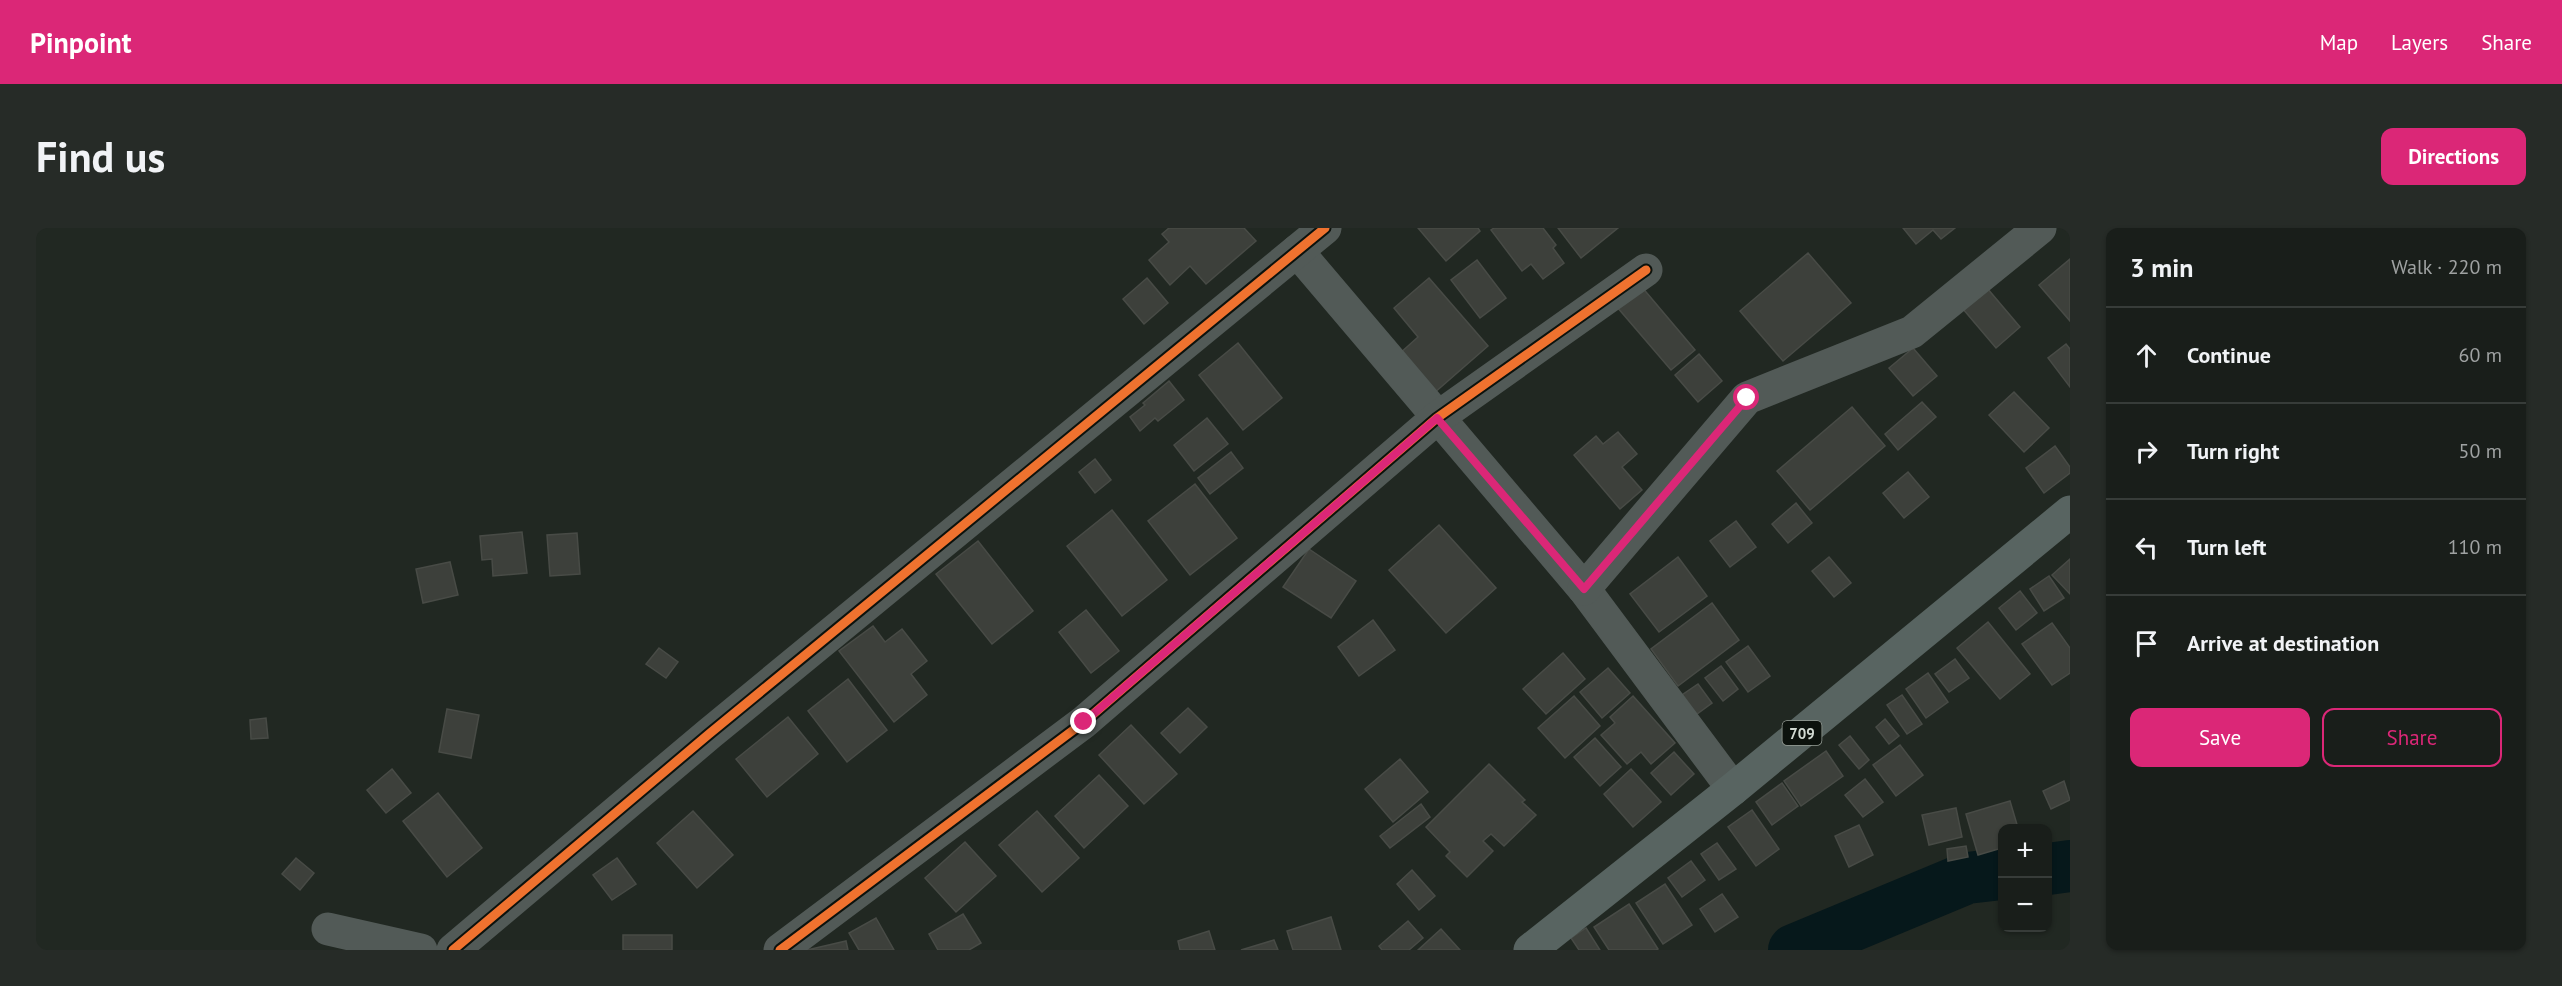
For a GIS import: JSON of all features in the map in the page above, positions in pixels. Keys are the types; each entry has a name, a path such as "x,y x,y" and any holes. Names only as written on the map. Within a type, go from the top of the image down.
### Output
{"main road":[{"name":"709","path":"1530,950 1733,789 2070,512"}],"street":[{"path":"453,950 710,734 1325,228"},
{"path":"1584,589 1747,398 1912,332 2040,228"},
{"path":"1297,251 1584,589 1733,789"},
{"path":"780,950 1084,722 1437,418 1646,270"},
{"path":"328,928 422,950"}],"building":[{"path":"1169,228 1244,228 1256,241 1206,284 1190,266 1170,285 1149,260 1169,242 1162,234"},
{"path":"1418,228 1478,228 1480,231 1446,261"},
{"path":"1494,228 1543,228 1556,245 1553,248 1564,263 1543,279 1531,264 1522,271 1491,230"},
{"path":"1558,228 1618,228 1581,258"},
{"path":"1903,228 1955,228 1941,239 1933,230 1916,244"},
{"path":"1808,253 1851,303 1783,361 1740,311"},
{"path":"2070,259 2070,321 2039,285"},
{"path":"1477,260 1506,298 1480,318 1451,280"},
{"path":"1147,278 1168,303 1144,324 1123,299"},
{"path":"1429,278 1488,346 1433,394 1399,354 1418,337 1394,308"},
{"path":"1641,286 1695,350 1671,370 1617,307"},
{"path":"1987,288 2020,327 1996,348 1963,309"},
{"path":"1238,343 1282,398 1243,430 1199,375"},
{"path":"2066,344 2070,349 2070,387 2048,358"},
{"path":"1913,348 1937,376 1913,396 1889,368"},
{"path":"1699,354 1722,381 1698,402 1675,375"},
{"path":"1169,381 1184,400 1158,421 1155,418 1140,431 1130,417"},
{"path":"2014,392 2049,428 2024,452 1989,415"},
{"path":"1922,402 1936,417 1898,450 1885,434"},
{"path":"1852,407 1885,446 1810,510 1777,471"},
{"path":"1207,418 1228,444 1194,471 1174,445"},
{"path":"1618,432 1637,454 1622,467 1642,490 1620,509 1574,455 1596,436 1603,444"},
{"path":"2055,446 2070,467 2070,473 2044,493 2026,468"},
{"path":"1231,452 1243,468 1210,494 1198,478"},
{"path":"1095,459 1111,480 1095,493 1079,472"},
{"path":"1908,472 1929,497 1904,518 1883,493"},
{"path":"1195,484 1237,538 1190,575 1148,521"},
{"path":"1796,503 1812,523 1788,543 1772,524"},
{"path":"1112,510 1167,580 1122,616 1067,546"},
{"path":"1736,521 1756,547 1730,567 1710,541"},
{"path":"1439,525 1496,588 1446,633 1389,570"},
{"path":"522,532 527,573 493,576 492,559 482,560 480,536"},
{"path":"577,533 580,574 550,576 547,535"},
{"path":"978,541 1033,611 992,644 936,574"},
{"path":"1309,549 1356,581 1331,618 1283,587"},
{"path":"1678,557 1707,596 1659,632 1630,594"},
{"path":"1829,557 1851,583 1834,597 1812,571"},
{"path":"2070,559 2070,594 2052,575"},
{"path":"450,562 458,595 423,603 416,569"},
{"path":"2049,576 2064,598 2044,611 2030,589"},
{"path":"2020,591 2037,613 2016,630 1999,608"},
{"path":"1712,603 1739,640 1678,686 1651,649"},
{"path":"1086,610 1119,651 1091,673 1059,632"},
{"path":"1373,620 1395,650 1359,676 1338,647"},
{"path":"1988,622 2030,674 2000,699 1957,648"},
{"path":"2052,623 2070,648 2070,673 2052,685 2022,644"},
{"path":"873,626 885,642 902,629 927,661 911,674 927,695 894,722 839,651"},
{"path":"1748,646 1770,676 1748,692 1726,662"},
{"path":"659,648 678,662 666,678 646,664"},
{"path":"1563,653 1585,679 1546,714 1523,689"},
{"path":"1955,659 1969,678 1949,692 1935,674"},
{"path":"1721,666 1738,689 1723,701 1705,678"},
{"path":"1608,668 1630,693 1602,718 1580,692"},
{"path":"1928,673 1948,702 1926,718 1906,689"},
{"path":"848,679 887,730 847,762 808,711"},
{"path":"1698,684 1712,703 1693,717 1679,697"},
{"path":"1902,695 1922,724 1907,734 1887,705"},
{"path":"1574,696 1600,726 1565,758 1538,728"},
{"path":"1633,696 1675,743 1651,764 1641,752 1627,764 1601,735 1615,723 1610,717"},
{"path":"1188,708 1207,727 1180,753 1161,733"},
{"path":"447,709 479,715 471,758 439,752"},
{"path":"788,717 818,754 767,797 736,759"},
{"path":"266,718 268,738 251,739 250,720"},
{"path":"1885,719 1899,736 1889,744 1876,727"},
{"path":"1131,725 1177,774 1144,804 1099,755"},
{"path":"1850,736 1869,760 1859,769 1839,745"},
{"path":"1595,738 1621,767 1600,786 1574,757"},
{"path":"1900,745 1923,775 1896,796 1873,765"},
{"path":"1826,751 1843,776 1801,806 1784,781"},
{"path":"1674,752 1694,774 1671,795 1651,773"},
{"path":"1400,759 1428,792 1393,822 1365,789"},
{"path":"1489,764 1525,800 1522,802 1536,815 1504,846 1491,834 1483,841 1493,851 1467,877 1446,856 1450,852 1426,827"},
{"path":"392,769 411,793 386,813 367,790"},
{"path":"1631,769 1661,802 1633,827 1604,794"},
{"path":"1099,775 1128,806 1084,848 1055,816"},
{"path":"1865,779 1883,802 1863,817 1845,795"},
{"path":"2064,781 2070,800 2051,809 2043,791"},
{"path":"1782,783 1798,806 1772,825 1756,802"},
{"path":"438,793 482,848 447,877 403,821"},
{"path":"2010,801 2017,824 1998,824 1998,849 1978,855 1966,814"},
{"path":"1421,804 1430,817 1390,848 1380,836"},
{"path":"1956,808 1962,837 1929,845 1922,815"},
{"path":"1752,810 1779,849 1756,866 1728,827"},
{"path":"693,811 733,855 697,888 657,843"},
{"path":"1037,811 1079,858 1042,892 999,845"},
{"path":"1859,825 1873,855 1849,867 1835,836"},
{"path":"965,842 996,876 956,912 925,878"},
{"path":"1717,843 1736,869 1719,880 1701,854"},
{"path":"1966,846 1968,857 1948,861 1947,849"},
{"path":"296,858 314,873 300,890 282,874"},
{"path":"617,858 636,884 612,900 593,875"},
{"path":"1691,861 1705,880 1682,897 1668,878"},
{"path":"1412,870 1435,896 1419,910 1397,884"},
{"path":"1665,884 1692,925 1663,944 1636,903"},
{"path":"1722,894 1738,917 1715,932 1700,909"},
{"path":"1629,904 1658,949 1609,950 1594,927"},
{"path":"963,914 981,943 969,950 938,950 929,934"},
{"path":"1331,917 1341,950 1293,950 1287,931"},
{"path":"876,918 894,950 859,950 849,933"},
{"path":"1408,921 1423,938 1409,950 1382,950 1379,946"},
{"path":"1586,928 1600,950 1579,950 1571,938"},
{"path":"1441,929 1460,950 1418,950"},
{"path":"1209,931 1215,950 1180,950 1178,941"},
{"path":"623,935 672,935 672,950 623,950"},
{"path":"1274,940 1278,950 1241,950"},
{"path":"846,941 848,950 807,950"}],"waterway":[{"path":"2052,868 2070,866"},
{"path":"1794,950 1967,878 1998,874"}],"cycle path":[{"path":"453,950 709,734 1325,228"},
{"path":"780,950 1084,722 1437,418 1646,270"}],"route":[{"path":"1084,722 1437,418 1584,589 1747,398"}]}
